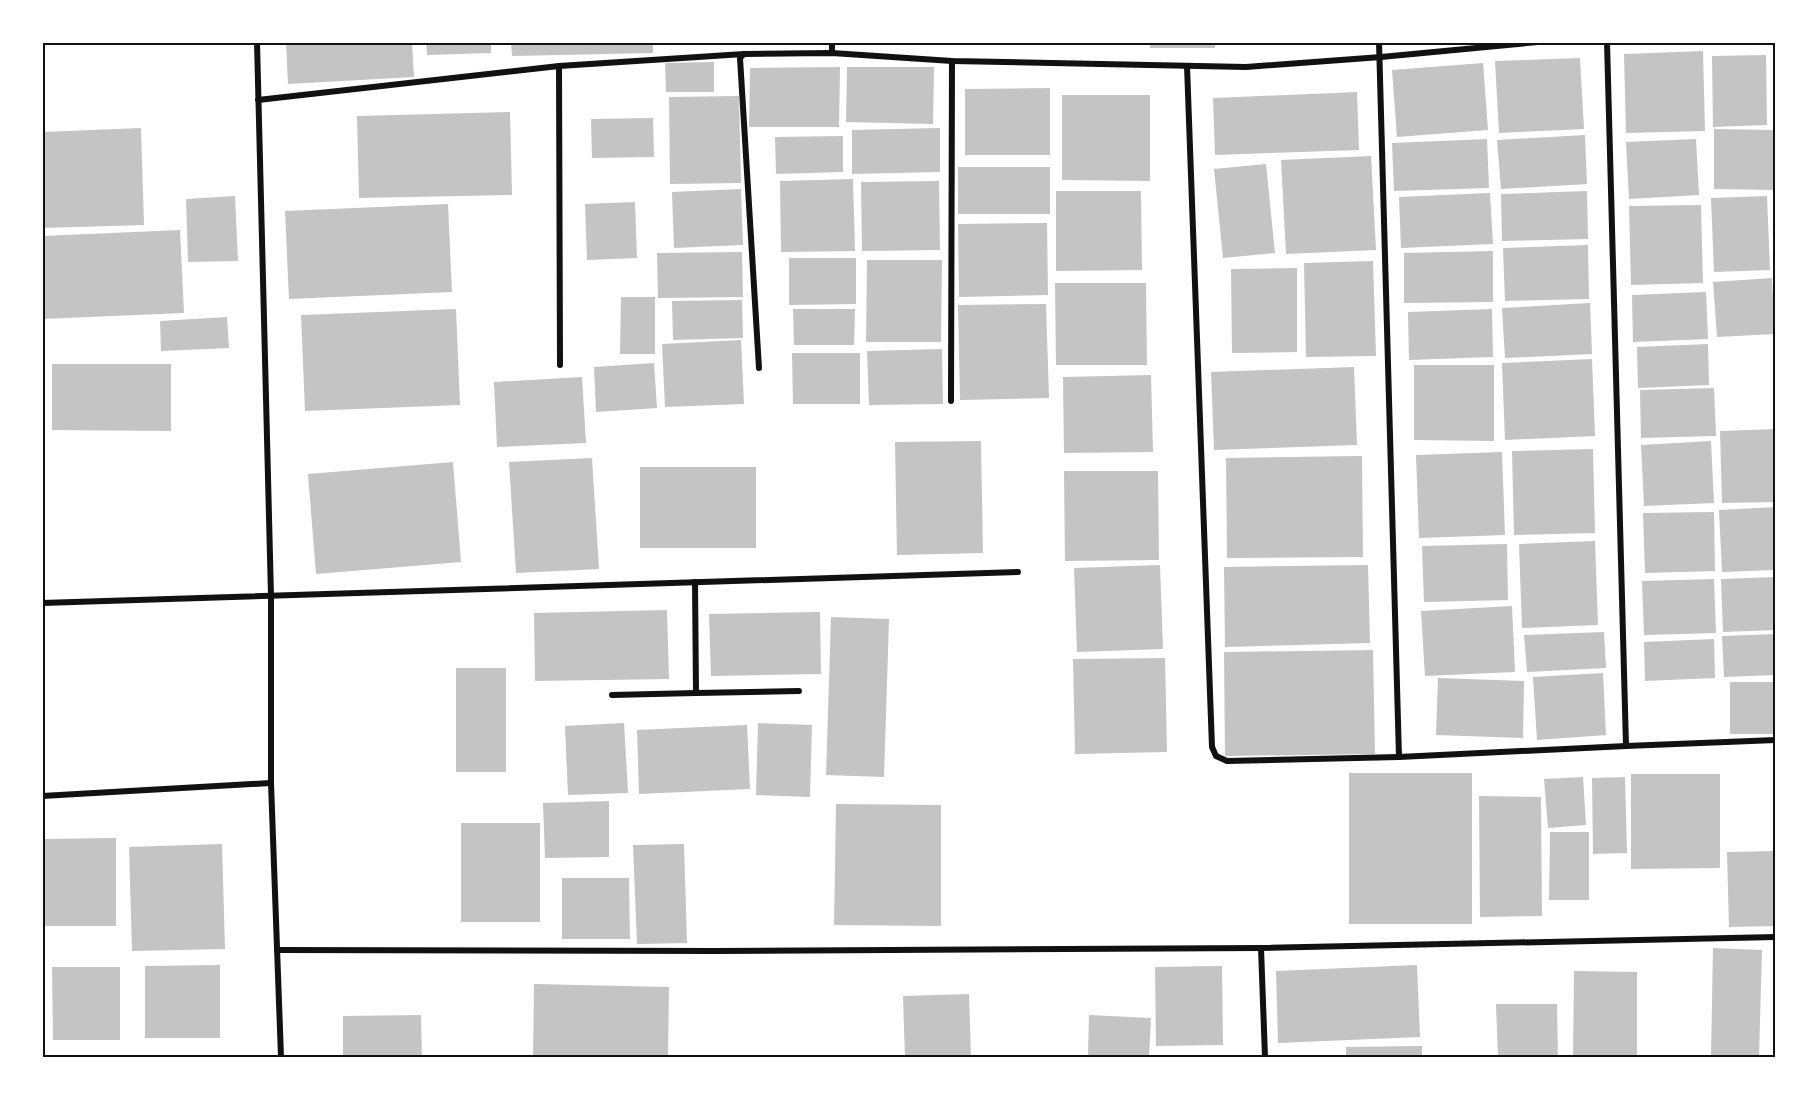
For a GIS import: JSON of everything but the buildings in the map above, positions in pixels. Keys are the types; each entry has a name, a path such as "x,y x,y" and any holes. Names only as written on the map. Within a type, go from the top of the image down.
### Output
{"street":[{"path":"257,42 272,596 272,783 281,1057"},
{"path":"832,42 832,53"},
{"path":"1379,42 1399,757"},
{"path":"258,100 559,66 744,54 832,53 952,61 1246,67 1538,42"},
{"path":"1607,42 1626,746"},
{"path":"744,54 740,58 759,368"},
{"path":"951,401 952,61"},
{"path":"559,66 560,365"},
{"path":"1187,66 1212,747 1216,756 1227,761 1399,757 1776,740"},
{"path":"42,603 1018,572"},
{"path":"695,582 696,693"},
{"path":"612,695 799,691"},
{"path":"42,796 272,783"},
{"path":"277,950 714,951 1261,948 1776,937"},
{"path":"1261,948 1265,1057"}]}
